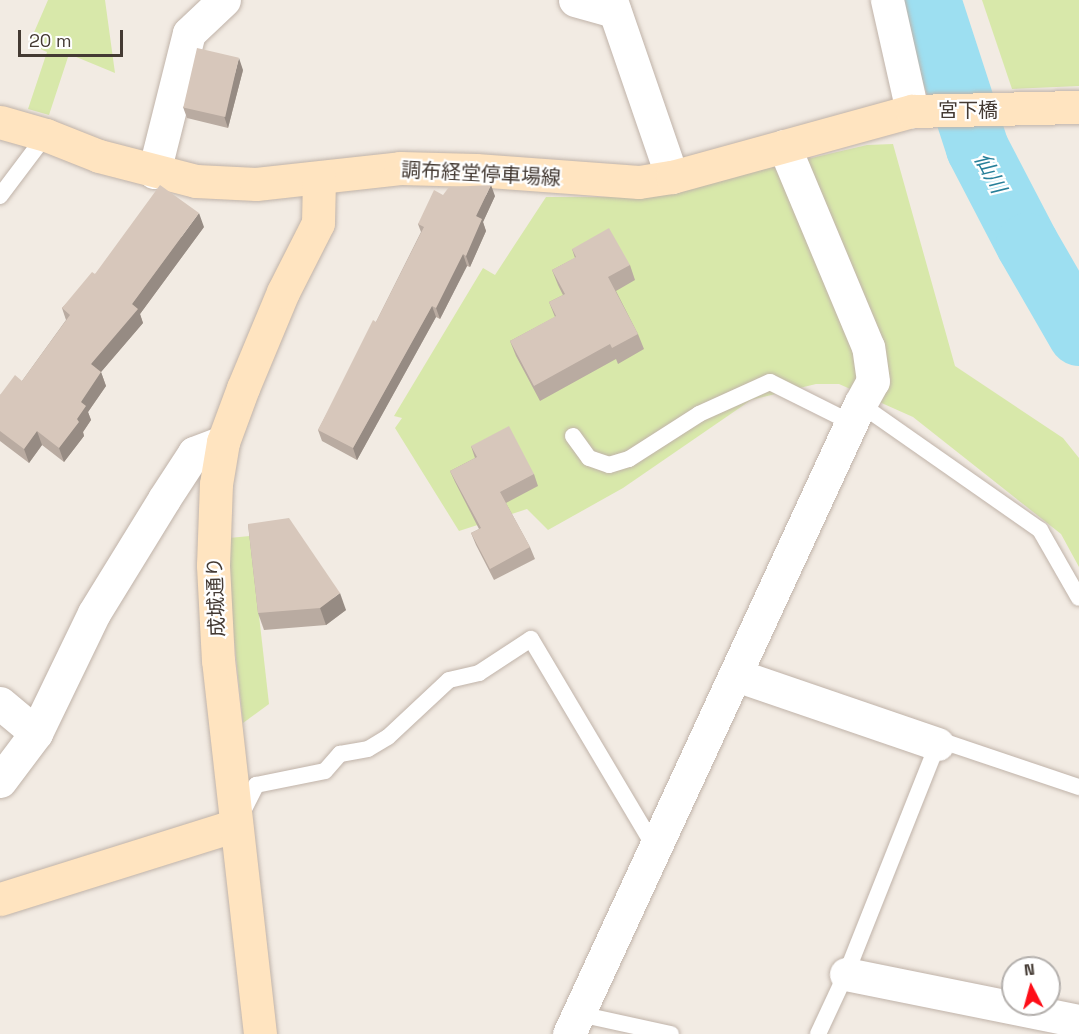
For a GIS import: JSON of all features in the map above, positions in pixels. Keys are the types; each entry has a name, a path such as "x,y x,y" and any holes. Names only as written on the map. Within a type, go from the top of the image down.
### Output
{"street":[{"path":"154,172 189,33 224,0"},
{"path":"575,0 613,5 672,177"},
{"path":"887,0 919,111"},
{"name":"宮下橋","path":"919,111 1079,107"},
{"name":"調布経堂停車場線","path":"0,122 46,135 99,156 196,181 256,184 400,168 476,170 639,182 672,177 919,111"},
{"path":"574,1024 856,413 873,381 868,347 784,146"},
{"name":"成城通り","path":"261,1034 218,661 213,565 216,484 223,442 283,292 318,223 319,178"},
{"path":"0,781 36,733 94,614 194,453 223,442"},
{"path":"735,675 938,744"},
{"path":"0,703 36,733"},
{"path":"0,899 236,825"},
{"path":"846,974 1079,1021"}],"lane":[{"path":"0,196 46,135"},
{"path":"573,436 589,458 609,465 629,459 699,414 770,382 856,413 1040,530 1079,598"},
{"path":"236,825 256,785 325,771 340,754 368,749 388,737 449,680 479,673 531,639 656,848"},
{"path":"818,1034 846,974 939,740 1079,787"},
{"path":"574,1024 671,1034"}],"green space":[{"path":"48,0 105,0 115,73 69,54 49,115 28,109 47,52 29,44"},
{"path":"982,0 1079,0 1079,86 1012,89"},
{"path":"893,144 955,366 1063,438 1079,458 1079,567 1061,534 913,417 839,384 816,384 751,400 623,488 548,530 527,509 459,531 395,428 402,418 394,416 483,268 495,275 546,197 644,197 867,145"},
{"path":"250,536 269,704 243,723 231,610 229,538"}],"building":[{"path":"197,48 239,58 225,117 183,107"},
{"path":"160,185 199,213 132,304 138,309 91,364 101,372 81,402 86,406 77,419 79,422 59,448 37,431 24,449 0,431 0,395 15,375 22,381 70,315 62,308 92,272 95,274"},
{"path":"491,185 476,216 482,219 466,256 463,254 436,308 432,306 353,448 318,430 373,320 376,322 424,227 418,224 434,190 443,195 449,187"},
{"path":"609,228 630,265 608,277 638,334 612,348 610,344 534,386 510,341 556,316 549,302 565,294 552,270 576,257 572,249"},
{"path":"509,426 534,474 500,492 530,547 490,569 471,533 481,528 450,471 477,457 471,446"},
{"path":"289,518 340,593 320,608 258,613 248,524"}],"waterway":[{"name":"仙川","path":"929,0 977,148 1027,244 1079,334"}]}
